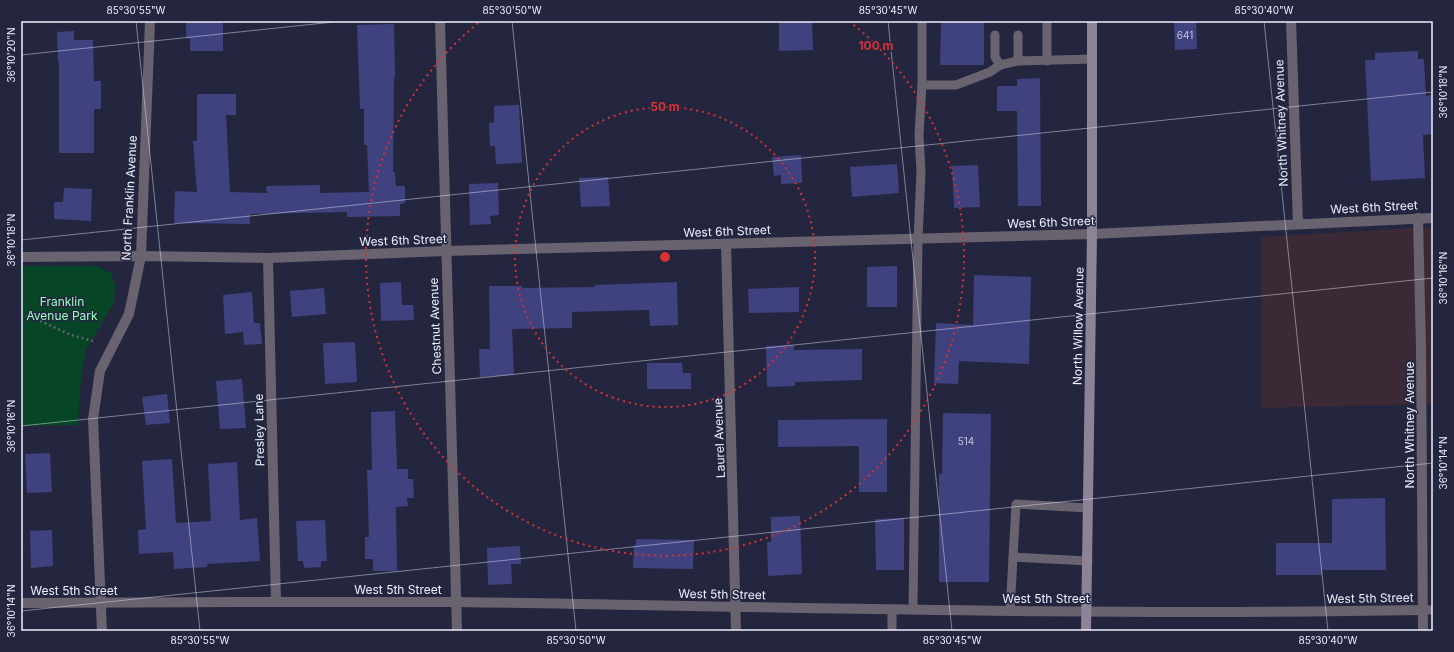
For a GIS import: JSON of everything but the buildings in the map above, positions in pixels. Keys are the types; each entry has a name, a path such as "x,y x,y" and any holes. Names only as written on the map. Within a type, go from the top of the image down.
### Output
{"main road":[{"name":"North Willow Avenue","path":"1086,631 1092,234 1092,21"}],"street":[{"name":"North Franklin Avenue","path":"102,631 93,419 100,371 129,314 141,256 150,21"},
{"name":"Chestnut Avenue","path":"440,21 457,631"},
{"name":"North Whitney Avenue","path":"1291,21 1298,224"},
{"name":"North Whitney Avenue","path":"1418,218 1428,610 1423,631"},
{"name":"West 6th Street","path":"21,257 141,256 268,258 446,251 1092,234 1433,218"},
{"name":"Laurel Avenue","path":"726,244 736,631"},
{"name":"Presley Lane","path":"268,258 276,602"},
{"name":"West 5th Street","path":"21,603 456,602 1087,612 1328,612 1428,610"}],"lane":[{"path":"913,609 918,238 921,172 918,135 922,85 922,21"},
{"path":"1047,21 1047,61"},
{"path":"995,35 995,57 1000,65"},
{"path":"1018,35 1018,61"},
{"path":"922,85 956,85 990,72 1000,65 1018,61 1092,59"},
{"path":"1010,611 1016,504 1088,508"},
{"path":"1013,557 1088,561"},
{"path":"892,609 892,631"}],"path":[{"path":"21,316 34,318 71,335 93,341"}],"shaded area":[{"path":"1433,227 1433,505 1432,404 1262,408 1261,237"}],"green space":[{"name":"Franklin Avenue Park","path":"21,266 97,266 111,273 115,285 114,303 86,349 81,378 78,425 21,426"}]}
